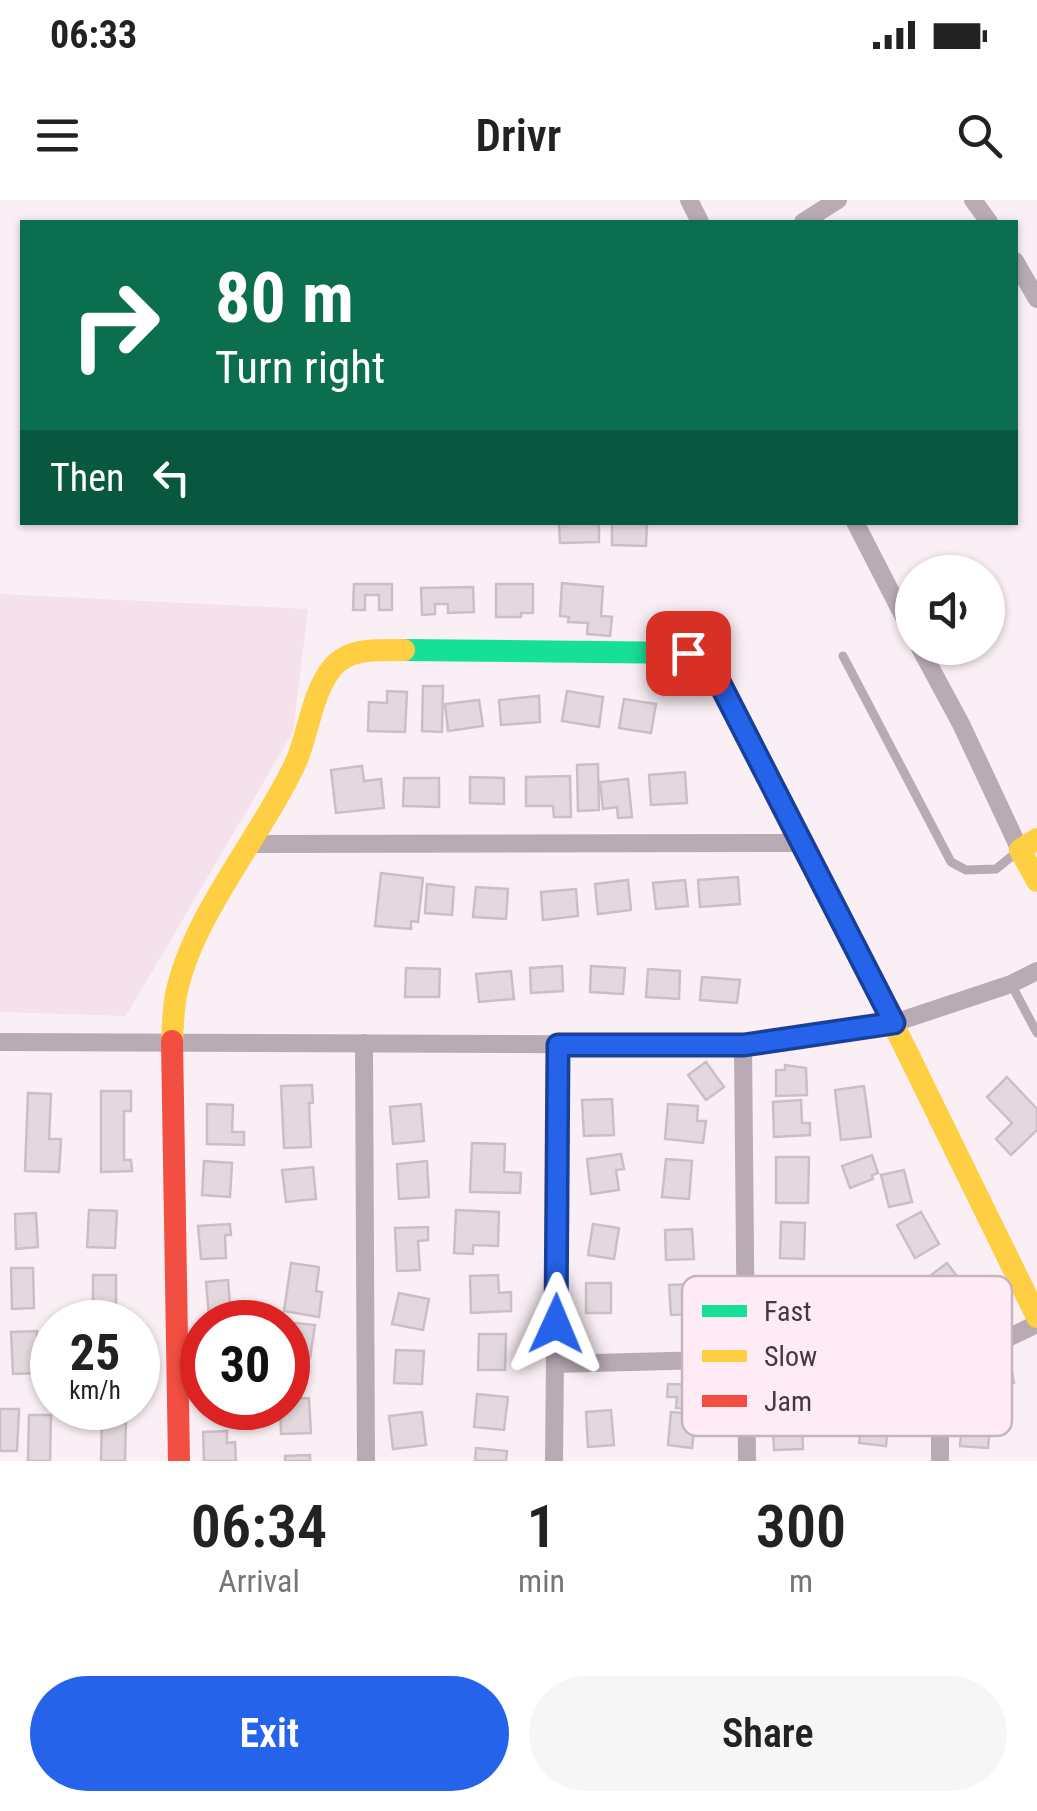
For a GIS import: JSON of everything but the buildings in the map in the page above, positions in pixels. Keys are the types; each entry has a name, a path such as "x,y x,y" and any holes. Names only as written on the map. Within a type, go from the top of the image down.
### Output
{"street":[{"path":"807,220 838,200"},
{"path":"1018,266 1037,299"},
{"path":"857,525 895,600"},
{"path":"179,1461 172,1042 176,995 206,919 296,761 319,691 332,668 347,655 373,650 703,656 894,1023 1037,1316"},
{"path":"929,665 1029,844 1037,881"},
{"path":"248,844 801,843"},
{"path":"0,1042 744,1045 894,1023 1011,984 1037,971"},
{"path":"364,1043 366,1461"},
{"path":"554,1461 558,1045"},
{"path":"744,1045 745,1276"},
{"path":"1012,1336 1037,1324"},
{"path":"555,1364 682,1361"},
{"path":"747,1436 747,1461"}],"lane":[{"path":"842,656 951,862 966,870 996,869 1029,844"},
{"path":"1011,984 1037,1033"}],"shaded area":[{"path":"0,594 308,609 293,732 126,1016 0,1012"}],"traffic: fast":[{"path":"404,650 688,653 703,657 859,954"}],"traffic: slow":[{"path":"172,1041 176,995 184,965 212,906 296,762 325,679 347,656 375,650 404,650"},
{"path":"1037,839 1020,850 1037,881"},
{"path":"859,954 1037,1317"}],"traffic: jam":[{"path":"172,1041 179,1461"}],"route":[{"path":"556,1324 558,1045 744,1045 894,1023 713,670 703,656 688,653"}]}
